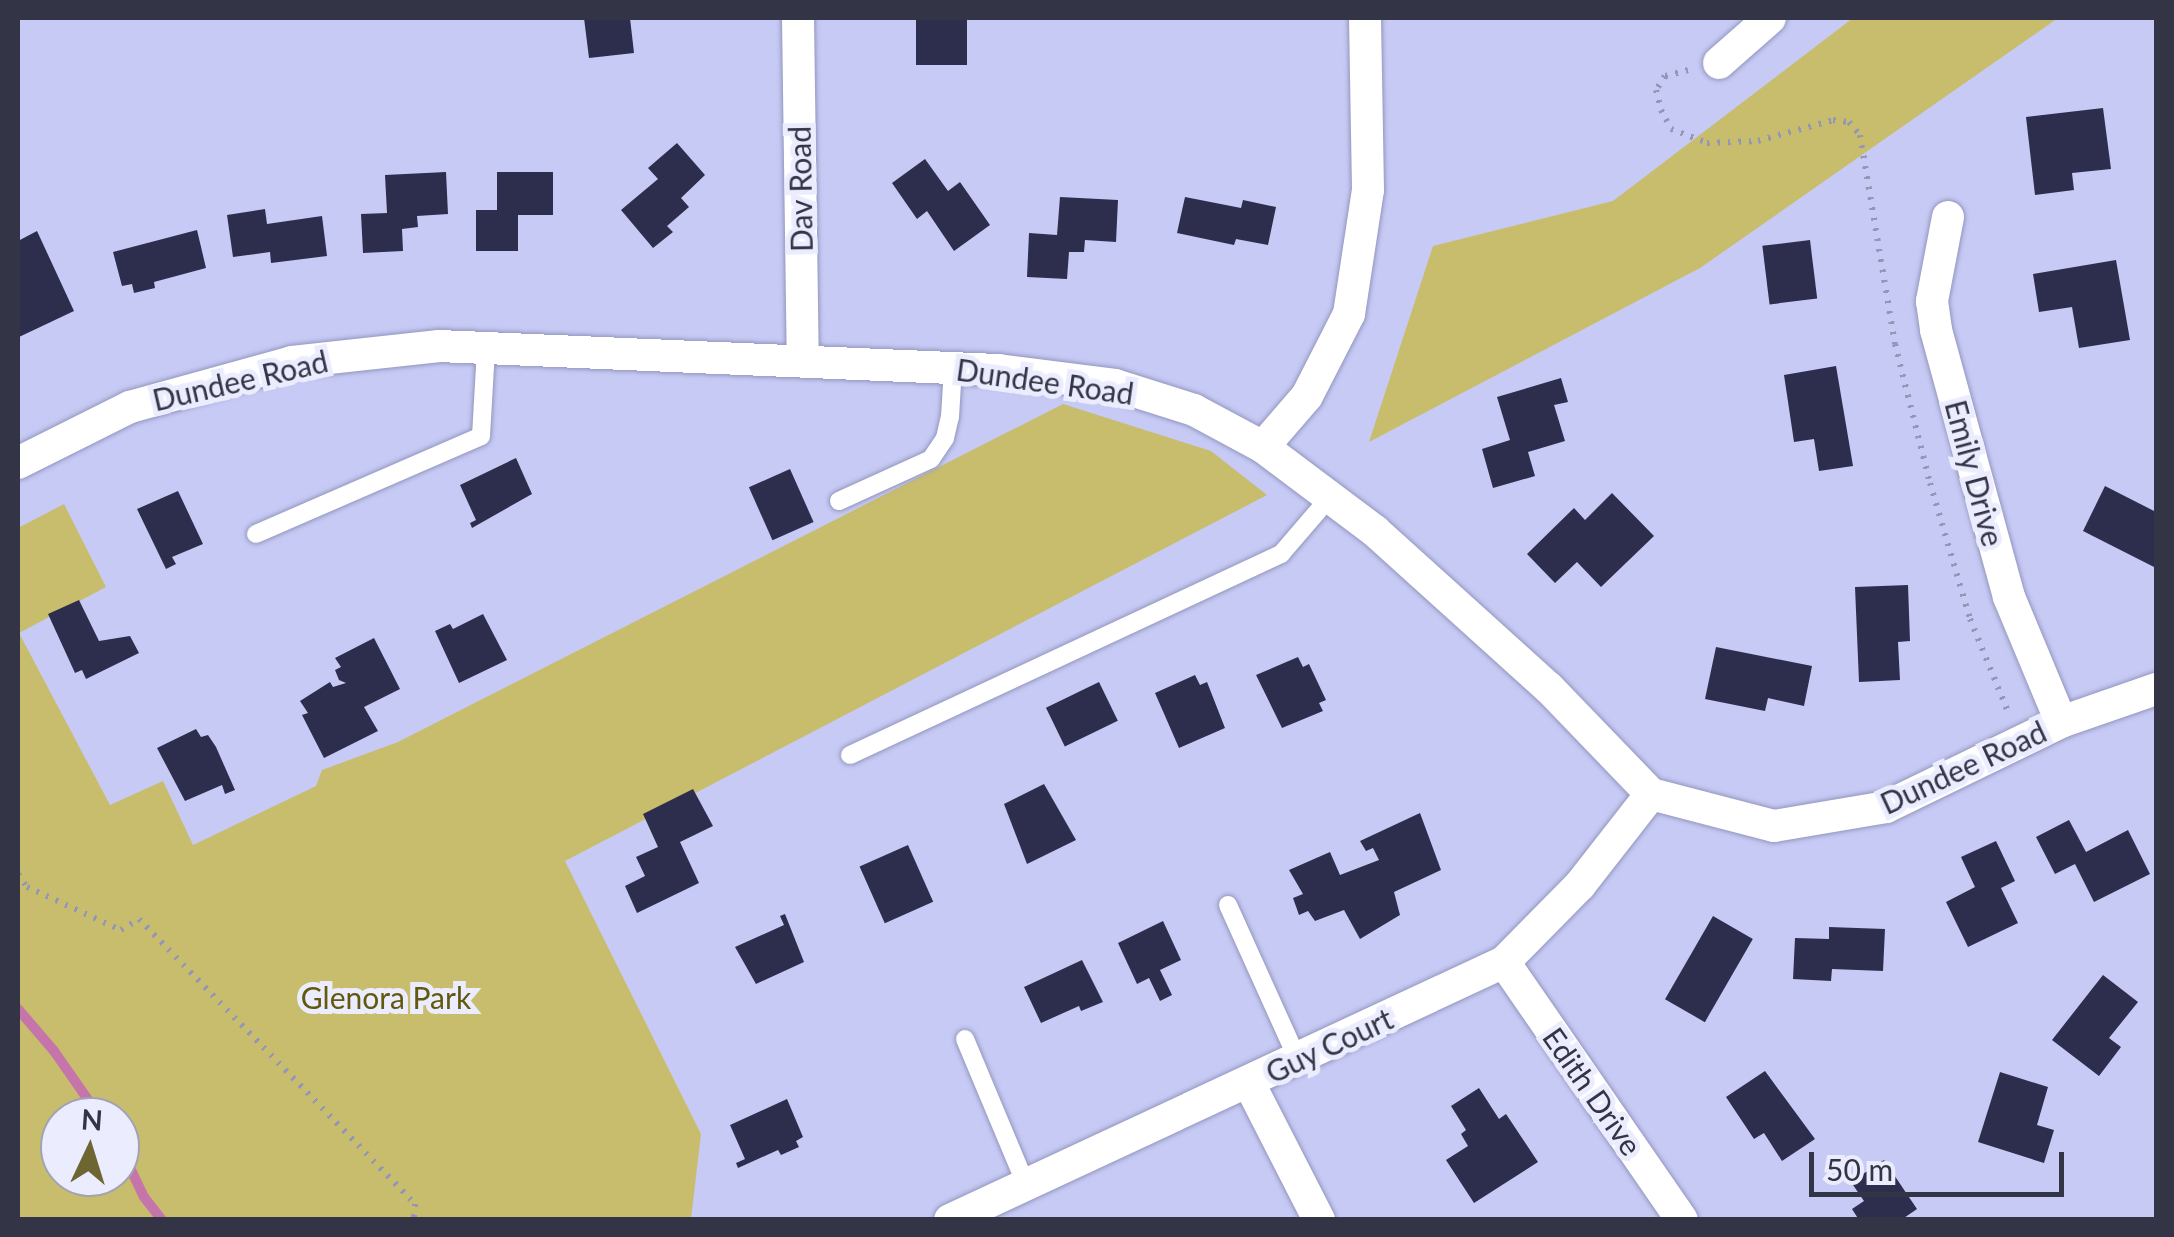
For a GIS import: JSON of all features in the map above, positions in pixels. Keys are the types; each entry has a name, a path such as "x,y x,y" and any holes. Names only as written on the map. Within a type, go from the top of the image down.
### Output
{"street":[{"name":"Dav Road","path":"798,18 802,360"},
{"path":"1263,447 1307,396 1350,314 1368,190 1365,18"},
{"path":"1718,63 1770,18"},
{"name":"Emily Drive","path":"1948,218 1932,301 1936,330 2009,596 2061,722"},
{"name":"Dundee Road","path":"18,463 130,407 292,362 439,346 953,368 1115,385 1194,410 1263,447 1375,531 1548,688 1650,794 1774,826 1886,807 2061,722 2156,689"},
{"name":"Guy Court","path":"950,1220 1504,962 1580,885 1650,794"},
{"name":"Edith Drive","path":"1504,962 1682,1220"},
{"path":"1249,1083 1319,1220"}],"lane":[{"path":"256,534 481,436 486,348"},
{"path":"839,501 931,459 945,438 953,368"},
{"path":"850,755 1281,554 1330,498"},
{"path":"1228,905 1298,1060"},
{"path":"965,1040 1026,1185"}],"path":[{"path":"1718,63 1665,76 1656,90 1670,129 1707,143 1758,141 1833,120 1848,122 1860,134 1894,344 1930,483 1970,619 2020,742"},
{"path":"18,874 27,887 121,930 139,919 415,1204 414,1220"}],"green space":[{"path":"1853,18 2058,18 1700,268 1369,442 1433,246 1613,201"},
{"name":"Glenora Park","path":"1063,404 1211,451 1267,495 565,861 701,1134 691,1219 18,1220 18,528 64,504 106,587 19,633 110,805 163,781 193,845 316,786 322,770 398,742"}],"building":[{"path":"584,18 630,18 634,53 589,58"},
{"path":"916,18 967,18 967,65 916,65"},
{"path":"2103,108 2111,169 2072,173 2074,190 2035,195 2026,117"},
{"path":"677,143 705,175 681,198 689,207 667,226 673,232 653,248 621,210 658,179 648,168"},
{"path":"925,159 948,191 960,182 990,225 954,251 927,211 917,219 892,183"},
{"path":"446,172 448,214 417,216 418,227 402,229 403,251 363,253 361,214 387,213 385,175"},
{"path":"497,172 553,172 553,215 518,215 518,251 476,251 476,210 497,210"},
{"path":"1060,197 1118,200 1116,242 1085,240 1084,252 1069,252 1067,279 1027,277 1029,233 1057,235"},
{"path":"1185,197 1241,208 1243,200 1276,207 1268,245 1236,239 1234,245 1177,233"},
{"path":"265,209 267,224 322,216 327,256 271,263 270,252 233,257 227,215"},
{"path":"197,230 206,268 154,282 155,288 134,293 132,284 122,286 113,252"},
{"path":"37,231 74,311 19,337 18,241"},
{"path":"1810,240 1817,299 1770,304 1762,246"},
{"path":"2116,260 2130,340 2079,348 2072,307 2039,312 2033,274"},
{"path":"1836,366 1853,466 1819,471 1814,439 1794,442 1784,375"},
{"path":"1561,378 1568,402 1554,405 1565,441 1528,452 1535,476 1493,488 1482,449 1510,440 1497,397"},
{"path":"516,458 532,494 472,528 470,523 476,520 460,485"},
{"path":"790,469 814,522 772,540 749,487"},
{"path":"2105,486 2156,512 2156,568 2083,531"},
{"path":"178,491 203,544 172,557 176,564 166,569 137,509"},
{"path":"1612,493 1654,536 1601,587 1577,562 1555,583 1527,554 1574,508 1585,520"},
{"path":"1908,585 1910,641 1898,642 1900,680 1859,682 1855,587"},
{"path":"79,600 99,641 130,636 139,653 86,679 82,670 75,673 48,614"},
{"path":"483,614 507,660 459,683 435,631 450,624 453,629"},
{"path":"374,638 400,689 364,707 378,731 324,758 302,715 308,713 300,701 330,682 333,687 346,683 339,680 335,670 341,667 335,658"},
{"path":"1716,647 1812,666 1804,706 1768,698 1765,711 1705,699"},
{"path":"1298,657 1303,667 1309,664 1326,700 1319,703 1323,711 1282,728 1256,675"},
{"path":"1195,675 1200,685 1207,682 1225,728 1179,748 1155,693"},
{"path":"1099,682 1118,721 1065,747 1046,708"},
{"path":"196,729 201,737 208,735 216,747 235,790 225,794 222,785 185,801 157,748"},
{"path":"1044,784 1076,840 1027,864 1004,804"},
{"path":"693,789 713,826 680,842 699,883 637,913 625,886 645,876 636,857 658,847 643,814"},
{"path":"1420,813 1441,870 1394,892 1400,915 1360,939 1344,910 1315,921 1308,911 1299,915 1293,898 1303,894 1289,870 1330,852 1340,875 1379,860 1373,848 1366,851 1360,841"},
{"path":"2069,820 2086,852 2128,830 2150,874 2094,902 2075,864 2055,874 2036,837"},
{"path":"1996,841 2015,881 2001,888 2018,923 1968,947 1946,902 1975,887 1961,857"},
{"path":"908,845 933,902 885,923 860,867"},
{"path":"785,914 804,962 756,984 735,947 784,925 780,916"},
{"path":"1713,916 1753,939 1705,1022 1665,999"},
{"path":"1163,921 1181,960 1160,970 1172,995 1160,1001 1149,978 1137,984 1118,943"},
{"path":"1829,927 1885,929 1883,971 1832,969 1831,981 1793,979 1795,938 1829,939"},
{"path":"1082,960 1103,1002 1081,1011 1079,1006 1041,1023 1024,987"},
{"path":"2103,975 2138,1002 2109,1038 2121,1047 2099,1076 2052,1040"},
{"path":"1765,1071 1815,1139 1782,1161 1764,1133 1754,1139 1726,1097"},
{"path":"2000,1072 2048,1087 2037,1125 2054,1130 2044,1163 1978,1142"},
{"path":"1479,1088 1499,1119 1506,1114 1538,1162 1474,1203 1446,1160 1468,1146 1461,1134 1466,1130 1451,1106"},
{"path":"787,1099 803,1137 796,1141 799,1147 781,1155 778,1150 738,1168 736,1163 745,1159 730,1125"},
{"path":"1884,1160 1917,1209 1901,1220 1859,1220 1852,1209 1864,1201 1851,1182"}],"waterway":[{"path":"18,1009 86,1097"},
{"path":"140,1189 162,1220"}]}
